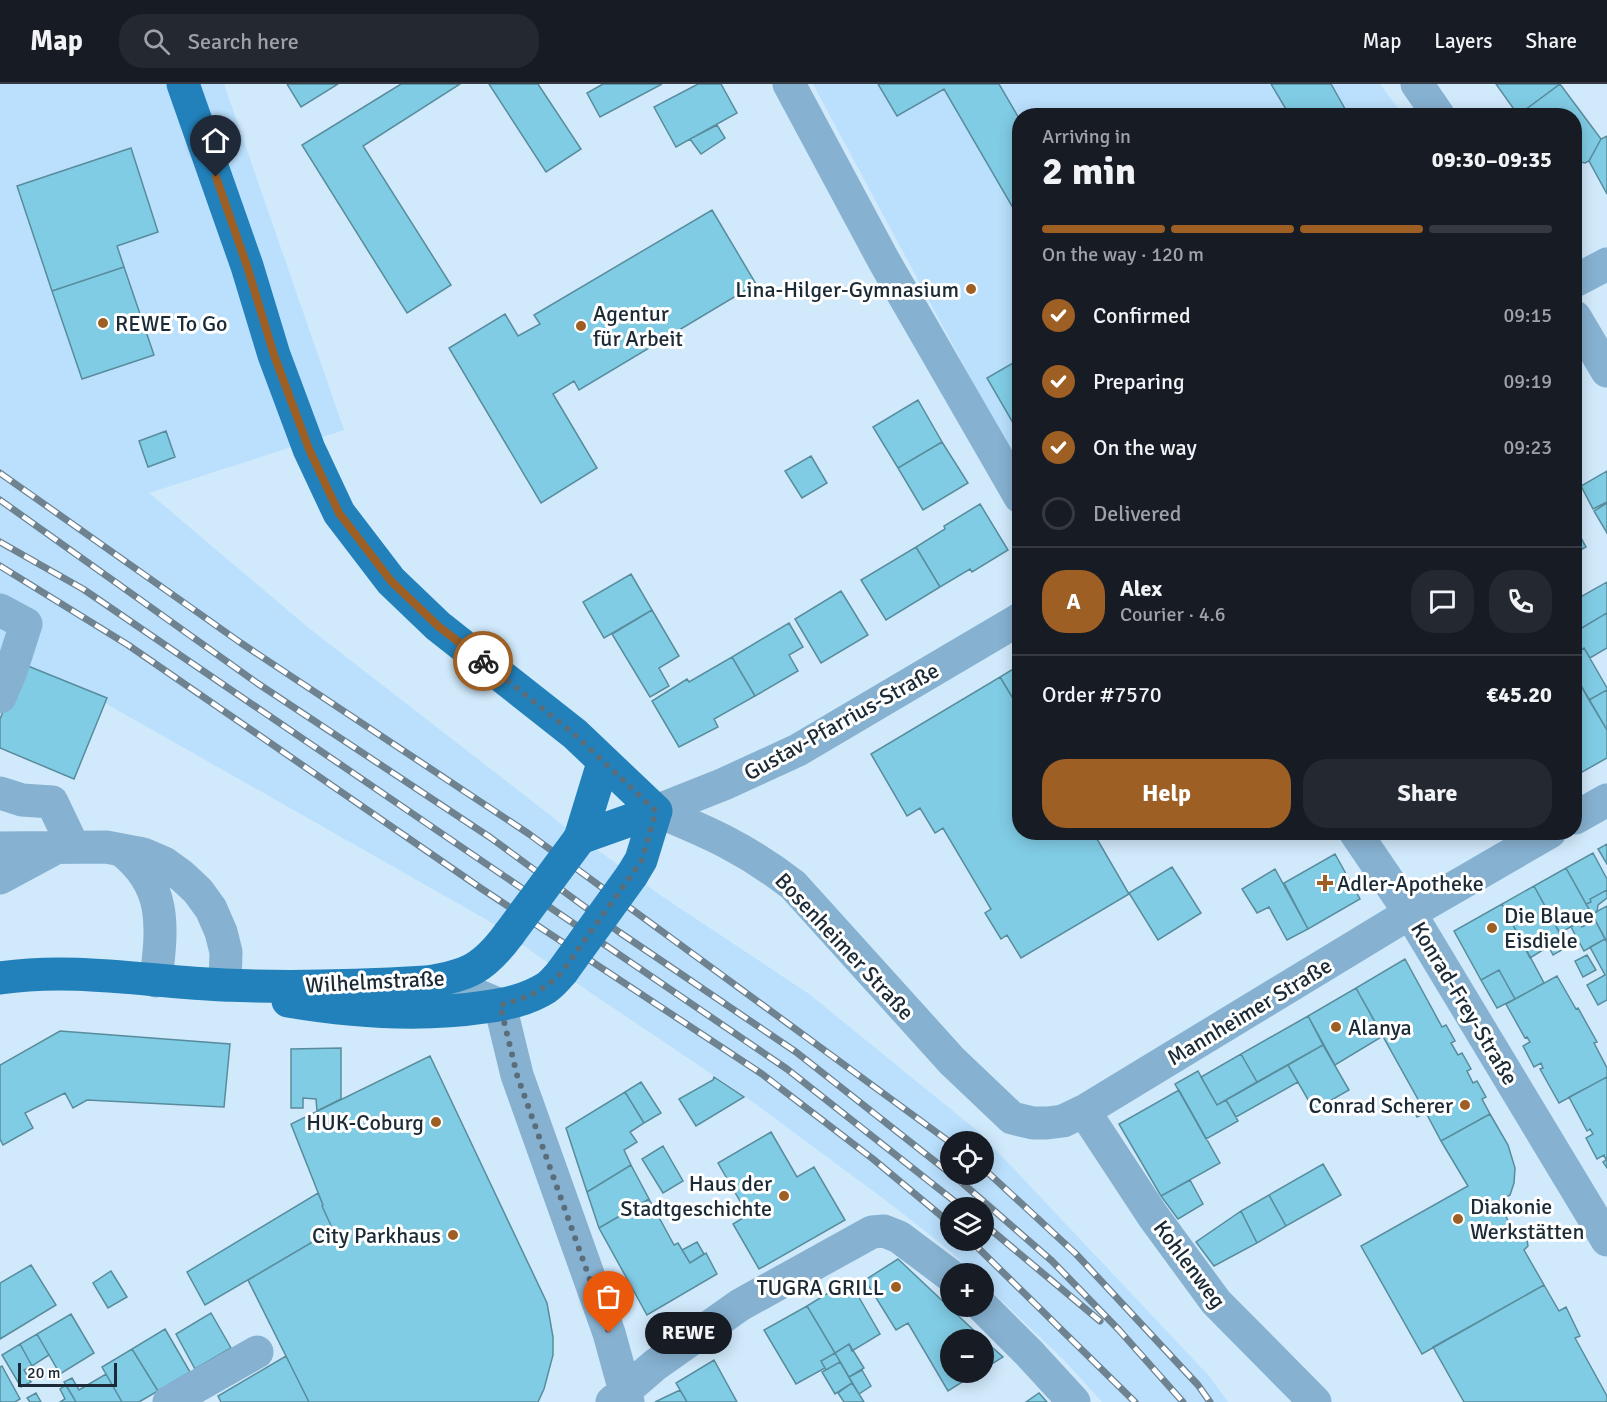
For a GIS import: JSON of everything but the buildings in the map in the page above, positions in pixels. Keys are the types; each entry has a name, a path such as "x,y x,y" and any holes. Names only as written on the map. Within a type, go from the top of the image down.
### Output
{"main road":[{"name":"Bosenheimer Straße","path":"183,84 247,266 274,355 309,449 339,513 391,581 438,626 574,734 656,811"},
{"path":"580,838 603,763"},
{"path":"580,838 656,811"},
{"name":"Wilhelmstraße","path":"225,985 286,1001 327,1008 380,1012 436,1012 500,1005 521,1000 547,987 562,972 632,875 642,860 656,811"},
{"name":"Wilhelmstraße","path":"0,978 56,974 225,985 391,984 441,980 458,976 488,960 580,838"}],"street":[{"path":"789,84 884,261 1012,483"},
{"path":"1417,84 1434,108"},
{"path":"1582,277 1607,264"},
{"path":"1582,329 1607,371"},
{"path":"0,610 26,624 0,697"},
{"name":"Gustav-Pfarrius-Straße","path":"656,811 724,784 798,750 1012,624"},
{"path":"0,793 22,800 52,802 63,847"},
{"path":"1582,814 1607,800"},
{"name":"Bosenheimer Straße","path":"656,811 704,830 737,847 764,863 793,885 952,1061"},
{"name":"Konrad-Frey-Straße","path":"1360,840 1410,913 1570,1175 1607,1240"},
{"name":"Mannheimer Straße","path":"952,1061 1012,1118 1034,1123 1063,1121 1084,1111 1410,913 1536,840"},
{"path":"0,848 90,846 143,854 164,863 198,891 211,909 221,932 226,952 225,985"},
{"path":"0,878 63,847"},
{"path":"121,850 136,861 151,884 160,912 156,981"},
{"path":"441,980 500,1005 517,1075 609,1333 622,1399"},
{"name":"Kohlenweg","path":"1084,1111 1153,1216 1216,1302 1315,1402"},
{"path":"622,1399 655,1365 740,1305 872,1232 884,1231 899,1237 940,1268"},
{"path":"993,1317 1074,1402"},
{"path":"169,1402 257,1352"}],"shaded area":[{"path":"0,84 224,84 344,430 149,493 305,625 564,826 660,895 809,994 978,1131 940,1131 940,1185 994,1185 994,1148 1210,1377 1228,1402 1102,1402 1063,1359 994,1293 994,1263 963,1263 950,1251 994,1251 994,1197 940,1197 940,1243 746,1097 489,921 105,703 0,666"},
{"name":"Lina-Hilger-Gymnasium","path":"813,84 1380,84 1398,108 1012,108 1012,455"}],"railway":[{"path":"0,473 241,643 529,834 940,1135"},
{"path":"0,500 257,683 491,838 619,932 796,1052 940,1165"},
{"path":"0,542 83,589 787,1069 949,1197"},
{"path":"0,566 128,645 482,889 762,1074 873,1159 940,1215"},
{"path":"994,1178 1076,1254 1198,1385 1210,1402"},
{"path":"965,1185 1052,1261 1119,1330 1183,1402"},
{"path":"994,1232 1100,1321"},
{"path":"981,1251 1135,1402"}],"way so far":[{"path":"483,661 574,734 656,811 642,860 562,972 547,987 535,994 500,1005 517,1075 609,1333"}],"place":[{"name":"Lina-Hilger-Gymnasium","path":"971,289"},
{"name":"REWE To Go","path":"103,323"},
{"name":"Agentur für Arbeit","path":"581,326"},
{"name":"Adler-Apotheke","path":"1325,883"},
{"name":"Die Blaue Eisdiele","path":"1492,928"},
{"name":"Alanya","path":"1336,1027"},
{"name":"Conrad Scherer","path":"1465,1105"},
{"name":"HUK-Coburg","path":"436,1122"},
{"name":"Haus der Stadtgeschichte","path":"784,1196"},
{"name":"Diakonie Werkstätten","path":"1458,1219"},
{"name":"City Parkhaus","path":"453,1235"},
{"name":"TUGRA GRILL","path":"896,1287"},
{"name":"REWE","path":"609,1333"}],"route":[{"path":"216,177 247,266 274,355 309,449 339,513 391,581 438,626 483,661"}]}
